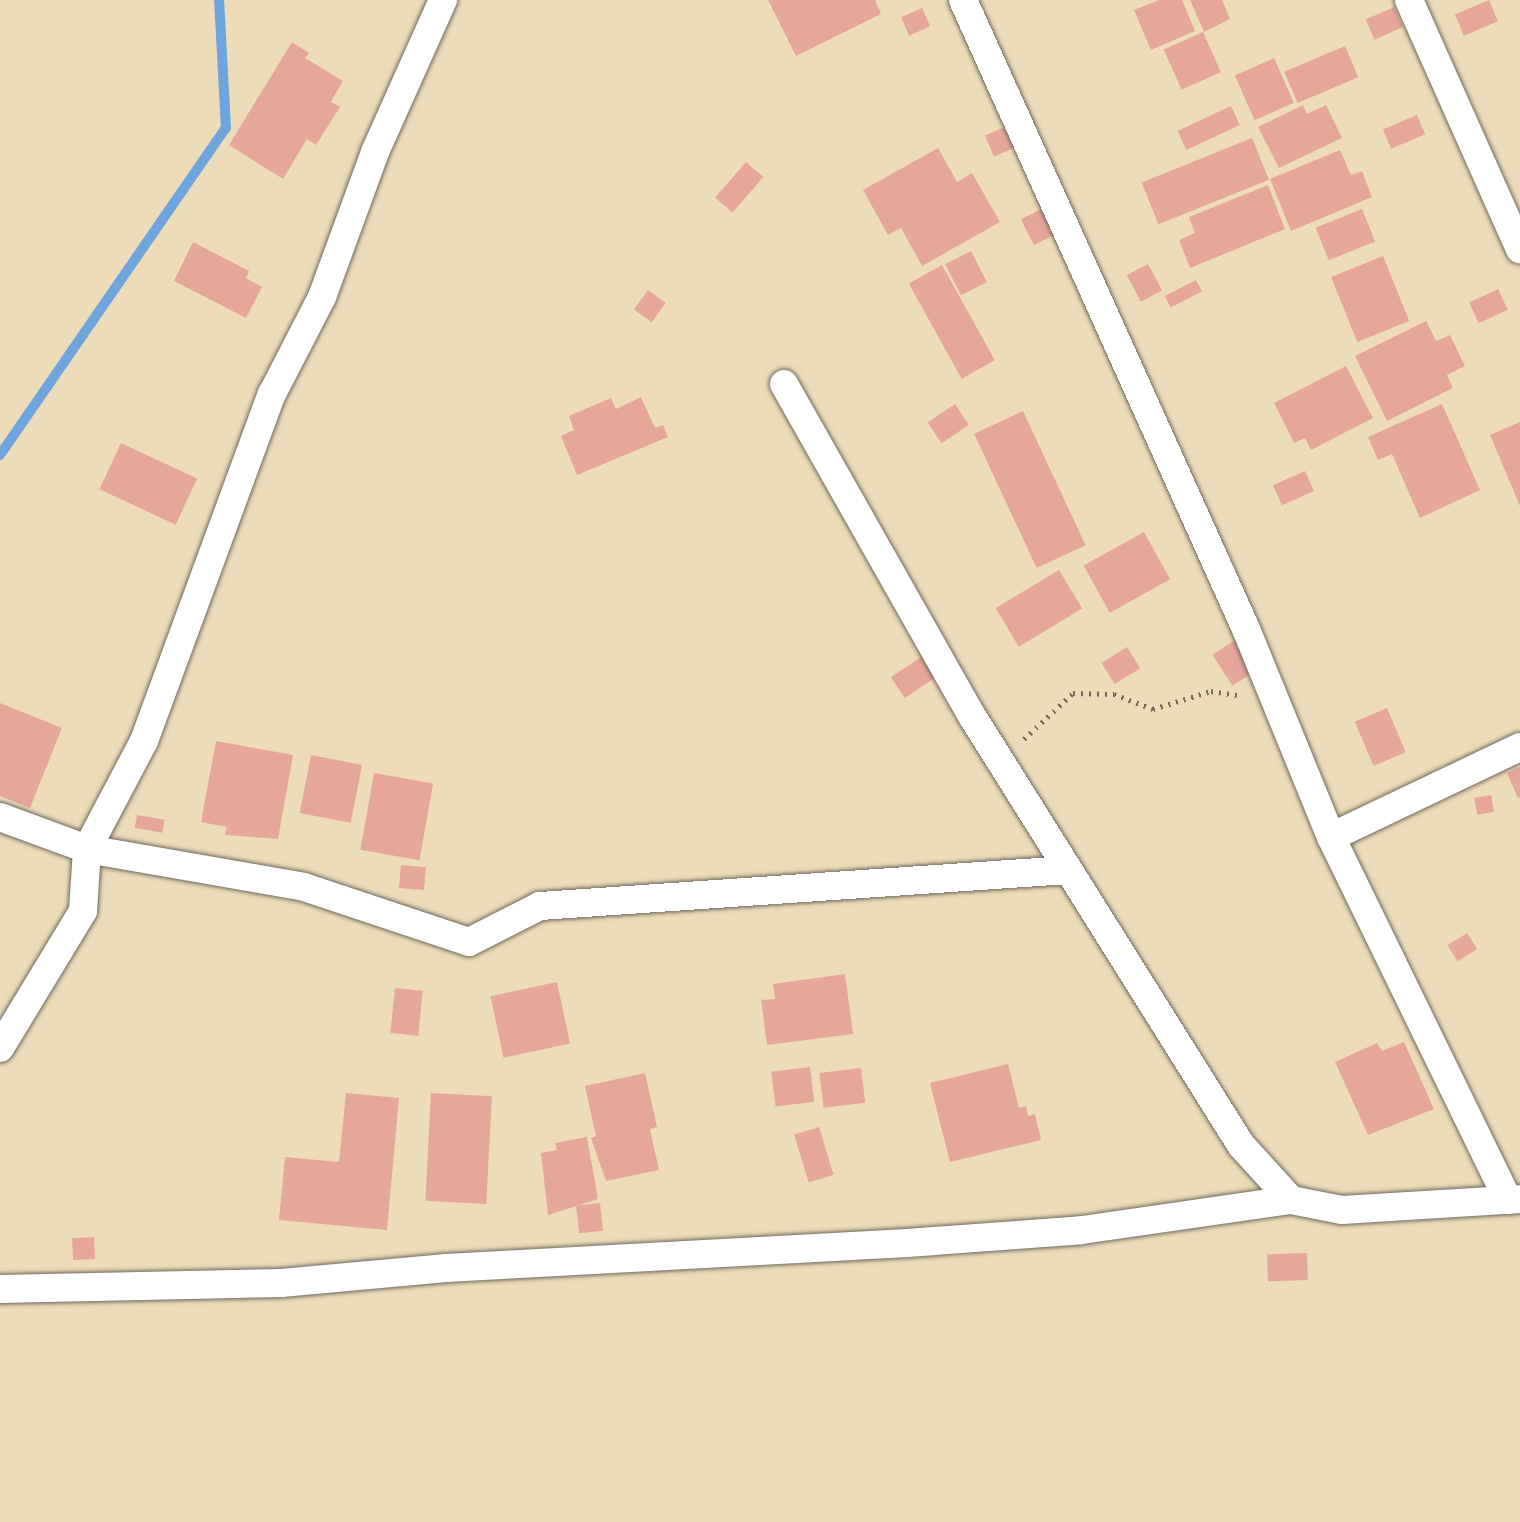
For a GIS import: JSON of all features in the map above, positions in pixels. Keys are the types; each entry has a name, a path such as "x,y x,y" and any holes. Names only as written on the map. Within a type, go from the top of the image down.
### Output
{"street":[{"path":"0,1048 83,911 87,849 144,741 272,394 322,297 375,152 443,0"},
{"path":"0,1289 281,1283 446,1268 907,1243 1082,1230 1291,1200 1342,1210 1514,1200 1331,837 1275,699 963,0"},
{"path":"1409,0 1520,249"},
{"path":"784,384 1002,764 1241,1145 1291,1200"},
{"path":"1331,837 1520,747"},
{"path":"0,817 87,849 304,887 469,942 540,906 1068,870"}],"path":[{"path":"1002,764 1073,693 1114,694 1153,709 1211,691 1275,699"}],"building":[{"path":"768,0 875,0 881,14 796,56"},
{"path":"1159,0 1182,0 1195,31 1151,50 1134,10"},
{"path":"1190,0 1222,0 1230,19 1204,32"},
{"path":"1489,0 1498,21 1464,36 1455,14"},
{"path":"1394,7 1403,27 1375,40 1366,20"},
{"path":"922,8 930,26 909,36 901,17"},
{"path":"1203,32 1221,72 1182,90 1164,49"},
{"path":"292,42 309,53 305,58 343,81 331,102 340,107 316,145 307,139 283,179 229,145"},
{"path":"1345,46 1358,77 1298,103 1284,72"},
{"path":"1274,58 1294,103 1255,120 1235,75"},
{"path":"1303,105 1307,114 1326,105 1342,138 1279,168 1258,127"},
{"path":"1231,106 1240,125 1186,150 1178,131"},
{"path":"1417,115 1425,134 1391,149 1383,129"},
{"path":"1007,126 1016,147 994,157 985,135"},
{"path":"1252,138 1269,180 1159,224 1142,183"},
{"path":"938,148 957,182 972,173 1000,222 922,266 901,228 888,235 863,190"},
{"path":"1340,150 1351,175 1362,171 1372,197 1291,231 1270,179"},
{"path":"746,162 763,177 733,213 715,197"},
{"path":"1268,185 1285,229 1190,268 1179,240 1195,233 1189,217"},
{"path":"1043,208 1056,234 1034,245 1021,219"},
{"path":"1362,209 1375,241 1329,260 1316,228"},
{"path":"193,242 249,271 246,278 262,287 246,318 174,281"},
{"path":"971,251 987,282 961,295 945,264"},
{"path":"1383,256 1409,321 1357,342 1331,277"},
{"path":"1148,264 1162,290 1141,302 1127,275"},
{"path":"942,265 995,360 962,379 909,283"},
{"path":"1196,280 1202,292 1171,307 1165,296"},
{"path":"1498,289 1508,310 1479,323 1469,303"},
{"path":"648,290 666,303 652,322 634,309"},
{"path":"1426,321 1436,341 1450,335 1465,366 1447,375 1453,388 1387,421 1355,356"},
{"path":"1346,366 1373,418 1311,450 1305,438 1294,443 1274,403"},
{"path":"641,397 655,428 663,425 668,437 577,475 561,436 574,430 569,416 611,398 616,409"},
{"path":"955,404 969,425 942,443 928,422"},
{"path":"1442,404 1480,490 1420,518 1392,454 1378,460 1368,437"},
{"path":"1023,411 1086,545 1037,568 974,434"},
{"path":"1520,422 1520,506 1490,435"},
{"path":"121,443 197,478 176,525 99,489"},
{"path":"1305,471 1314,491 1282,505 1273,485"},
{"path":"1144,532 1170,579 1110,613 1084,565"},
{"path":"1059,570 1082,609 1019,647 996,608"},
{"path":"1235,640 1255,671 1233,686 1212,655"},
{"path":"1127,647 1140,668 1115,684 1102,663"},
{"path":"924,655 938,676 905,698 891,677"},
{"path":"0,703 62,728 30,808 0,796"},
{"path":"1387,708 1406,752 1374,766 1355,722"},
{"path":"216,741 293,755 278,839 225,835 227,827 201,822"},
{"path":"311,755 362,765 351,823 300,813"},
{"path":"1520,767 1520,797 1518,798 1507,773"},
{"path":"374,773 433,783 420,860 360,850"},
{"path":"1491,795 1494,812 1477,815 1474,798"},
{"path":"137,815 165,820 162,833 135,828"},
{"path":"401,865 426,867 424,890 399,888"},
{"path":"1467,933 1477,949 1458,961 1447,945"},
{"path":"845,974 853,1034 767,1045 761,1000 775,999 773,984"},
{"path":"557,982 570,1044 504,1058 490,996"},
{"path":"395,988 423,991 418,1036 390,1033"},
{"path":"1404,1042 1434,1109 1368,1135 1335,1062 1377,1043 1382,1051"},
{"path":"1008,1064 1019,1108 1026,1106 1028,1116 1035,1114 1041,1140 950,1162 930,1083"},
{"path":"810,1067 814,1102 776,1106 771,1072"},
{"path":"861,1068 865,1103 824,1108 819,1073"},
{"path":"645,1073 657,1127 650,1129 659,1170 606,1181 591,1138 596,1136 585,1086"},
{"path":"346,1093 399,1098 387,1230 279,1220 285,1157 339,1162"},
{"path":"431,1093 492,1096 486,1204 425,1201"},
{"path":"819,1127 834,1175 809,1182 794,1135"},
{"path":"587,1137 598,1199 548,1215 541,1153 557,1150 555,1143"},
{"path":"600,1203 603,1231 579,1233 576,1206"},
{"path":"94,1237 95,1259 73,1260 72,1238"},
{"path":"1307,1253 1308,1280 1268,1281 1267,1254"}],"waterway":[{"path":"0,455 226,128 219,0"}]}
